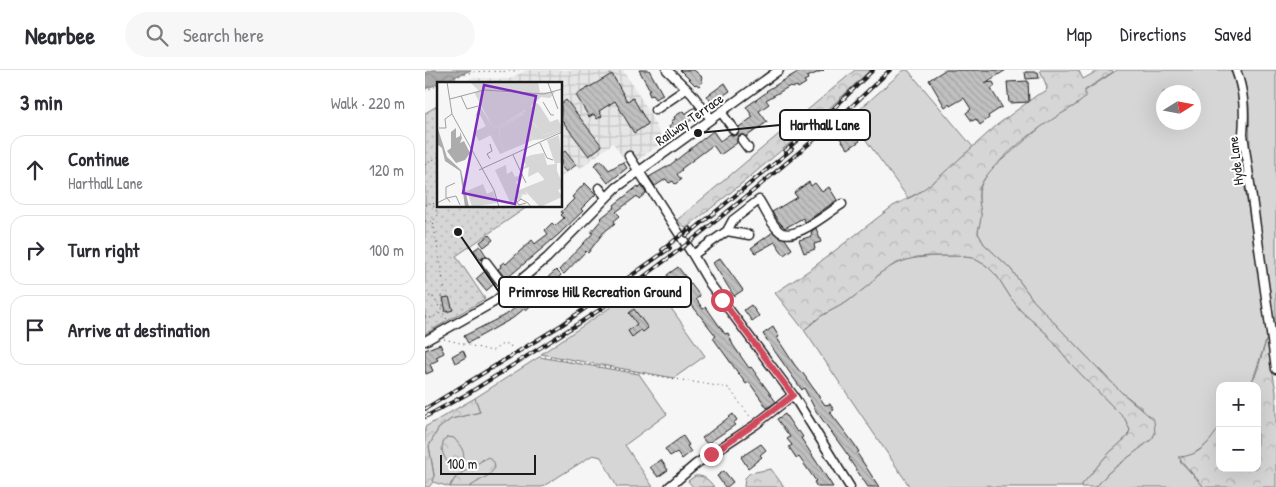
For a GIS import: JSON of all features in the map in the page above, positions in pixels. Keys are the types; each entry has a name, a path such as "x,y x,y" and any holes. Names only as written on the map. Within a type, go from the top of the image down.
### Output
{"street":[{"path":"667,70 697,100 711,119"},
{"name":"Railway Terrace","path":"425,341 481,310 508,291 562,245 606,197 779,70"},
{"name":"Hyde Lane","path":"1236,70 1244,99 1243,134 1276,369"},
{"path":"655,110 686,88"},
{"path":"721,112 735,130"},
{"path":"742,140 747,148"},
{"path":"629,156 710,284 793,395 850,487"},
{"path":"599,188 606,197"},
{"path":"693,255 727,231 733,220 759,200 778,230 787,234 799,232 842,204"},
{"path":"727,231 749,235"},
{"path":"486,262 508,291"},
{"path":"669,487 696,464 755,424 793,395"}],"path":[{"path":"445,82 463,74 474,72 509,72 519,70"},
{"path":"425,91 437,85"},
{"path":"425,165 437,157"},
{"path":"433,205 437,202"},
{"path":"425,205 431,203 436,208 437,215 433,221 445,291 441,296 443,313"},
{"path":"425,221 433,221"},
{"path":"425,299 432,295 449,324"},
{"path":"425,318 431,318 443,313"},
{"path":"436,335 449,341 492,351 503,344 513,347"},
{"path":"540,356 729,388 755,424"}],"shaded area":[{"path":"527,70 623,70 645,105 664,142 629,166 613,143 581,168 576,165 563,175 563,82 468,82 471,78 509,79"}],"green space":[{"path":"855,70 870,70 780,151 686,228 677,220"},
{"path":"904,70 908,70 973,147 934,182 908,198 850,118"},
{"path":"1040,70 1077,70 1083,79 1099,70 1112,70 1113,72 1085,90 1085,98 1032,134 1000,160 991,170 979,190 981,216 978,233 984,244 1010,268 1033,300 1061,330 1121,392 1154,420 1155,434 1152,439 1108,473 1096,487 1080,487 1107,455 1127,437 1130,430 1125,419 1072,365 1046,333 1021,311 997,276 987,266 973,258 958,256 917,257 897,263 880,273 870,284 847,302 821,316 804,330 775,293 811,269 893,206 917,194 937,179 997,125 1037,95 1046,91 1047,87"},
{"path":"1117,70 1233,70 1241,102 1241,164 1258,267 1267,338 1252,382 1216,382 1216,433 1209,442 1180,461 1204,487 1096,487 1108,473 1152,439 1142,408 1121,392 1061,330 1033,300 1010,268 984,244 978,233 981,214 979,191 990,170 1047,122 1079,103 1085,91"},
{"path":"1240,70 1276,70 1276,347 1250,150 1249,104"},
{"path":"437,106 437,208 526,208 456,256 485,299 425,334 425,113"},
{"path":"933,256 973,258 987,266 997,276 1021,311 1046,333 1072,365 1125,419 1130,430 1127,437 1107,455 1080,487 994,487 987,485 985,487 910,487 804,330 821,316 847,302 889,267 908,259"},
{"path":"651,280 705,356 674,378 541,354"},
{"path":"1267,338 1276,392 1276,487 1204,487 1178,457 1192,454 1203,448 1216,432 1216,472 1261,472 1261,382 1251,382 1256,374"},
{"path":"539,357 639,374 667,414 625,445 653,487 617,487 601,457 593,455 542,487 469,487 477,481 483,459 451,483 450,487 433,482 434,475 429,446 438,429 451,419 480,412 475,398"},
{"path":"475,398 480,412 451,419 438,429 429,446 434,476 433,482 429,487 425,487 425,427"},
{"path":"447,437 454,438 460,446 464,456 460,464 450,465 445,459 442,448"},
{"path":"488,457 494,462 495,468 489,475 469,487 450,487 455,478 460,474"},
{"path":"771,469 784,487 744,487 745,478 750,473"},
{"path":"695,476 706,478 714,487 693,487 688,481"}],"water":[{"path":"432,70 471,70 442,82 437,82 437,84 425,89 425,73"}],"building":[{"path":"639,70 649,70 663,95 655,99 652,95 650,96 648,91 650,90"},
{"path":"680,70 694,70 702,77 703,82 699,86 695,85"},
{"path":"801,70 824,70 807,77 808,79 804,81 806,83 798,88 797,86 792,88 790,86 766,100 769,104 759,111 767,122 746,137 739,135 737,143 720,155 713,145 681,169 677,174 681,180 675,184 673,181 669,183 666,179 655,186 649,177 670,165 713,131 720,141 730,134 734,136 738,134 739,127 753,117 746,107 766,91"},
{"path":"945,70 1006,70 985,83 993,82 995,86 991,89 1002,107 988,116 989,118 980,125 976,119 972,121 966,113 971,109 964,98 945,107 929,80"},
{"path":"1025,72 1038,72 1039,78 1026,79"},
{"path":"612,74 627,101 633,98 648,124 634,133 615,101 599,111 602,116 597,119 594,114 589,117 576,95"},
{"path":"1028,81 1029,102 1009,103 1007,82"},
{"path":"725,83 730,91 712,103 707,96"},
{"path":"566,100 602,146 589,156 563,122 563,102"},
{"path":"695,107 700,114 673,133 669,126 673,123 671,121 675,119 674,117 683,111 685,114"},
{"path":"851,129 860,141 848,149 839,137"},
{"path":"565,151 576,165 566,172 563,168 563,152"},
{"path":"601,160 609,170 623,162 627,168 608,183 594,165"},
{"path":"809,182 811,186 815,183 822,192 829,187 837,200 807,221 805,222 803,218 785,228 772,212 797,197 794,193"},
{"path":"585,183 596,194 581,209 583,211 506,279 498,269 501,267 500,265 504,262 506,264 532,240 535,244 548,234 545,230 552,223 555,226 564,218 561,212 574,199 572,197"},
{"path":"638,186 639,188 642,186 646,193 639,199 637,196 616,212 620,216 603,233 588,253 586,251 564,274 559,270 593,233 591,232 601,218"},
{"path":"816,228 821,242 814,244 815,249 804,253 799,240 812,236 811,232"},
{"path":"773,232 785,239 792,249 784,255 775,242 755,253 751,248"},
{"path":"489,235 493,240 484,247 480,242"},
{"path":"480,246 487,257 483,257 481,260 474,250"},
{"path":"720,258 743,290 734,296 713,263"},
{"path":"678,267 700,296 696,299 703,309 706,307 725,334 728,333 733,345 742,358 749,368 751,367 776,402 767,408 749,382 746,384 713,338 716,336 680,290 682,289 674,277 670,280 667,275"},
{"path":"556,270 561,275 526,310 525,308 513,318 468,343 464,336 509,313"},
{"path":"485,271 495,283 486,291 476,279"},
{"path":"449,297 453,310 446,312 443,298"},
{"path":"751,305 759,316 752,321 744,310"},
{"path":"634,309 648,328 643,332 641,330 632,337 628,331 637,324 629,313"},
{"path":"773,327 779,337 777,338 794,364 802,372 825,405 830,404 834,410 830,412 855,445 859,452 857,453 879,487 868,487 850,458 816,411 804,388 802,390 763,334"},
{"path":"440,344 444,353 436,357 438,360 430,364 433,371 426,374 425,350"},
{"path":"463,350 466,357 455,363 452,356"},
{"path":"733,414 737,420 733,423 735,425 707,444 702,438"},
{"path":"785,414 797,432 799,431 803,437 801,438 833,487 817,487 814,482 816,481 799,457 797,459 789,447 792,445 787,439 790,437 777,419"},
{"path":"683,436 691,452 682,459 677,452 670,456 665,449"},
{"path":"761,444 766,450 760,455 762,457 748,468 741,457"},
{"path":"661,460 668,470 658,477 650,467"},
{"path":"724,471 733,482 727,487 717,476"}],"railway":[{"path":"785,151 834,108 873,70"},
{"path":"425,417 469,393 601,309 753,191 835,122 890,70"},
{"path":"686,236 792,149"},
{"path":"662,250 690,228"},
{"path":"425,409 563,324 670,248"}],"place":[{"name":"Harthall Lane","path":"698,133"},
{"name":"Primrose Hill Recreation Ground","path":"458,232"}],"route":[{"path":"711,454 793,395 722,300"}]}
